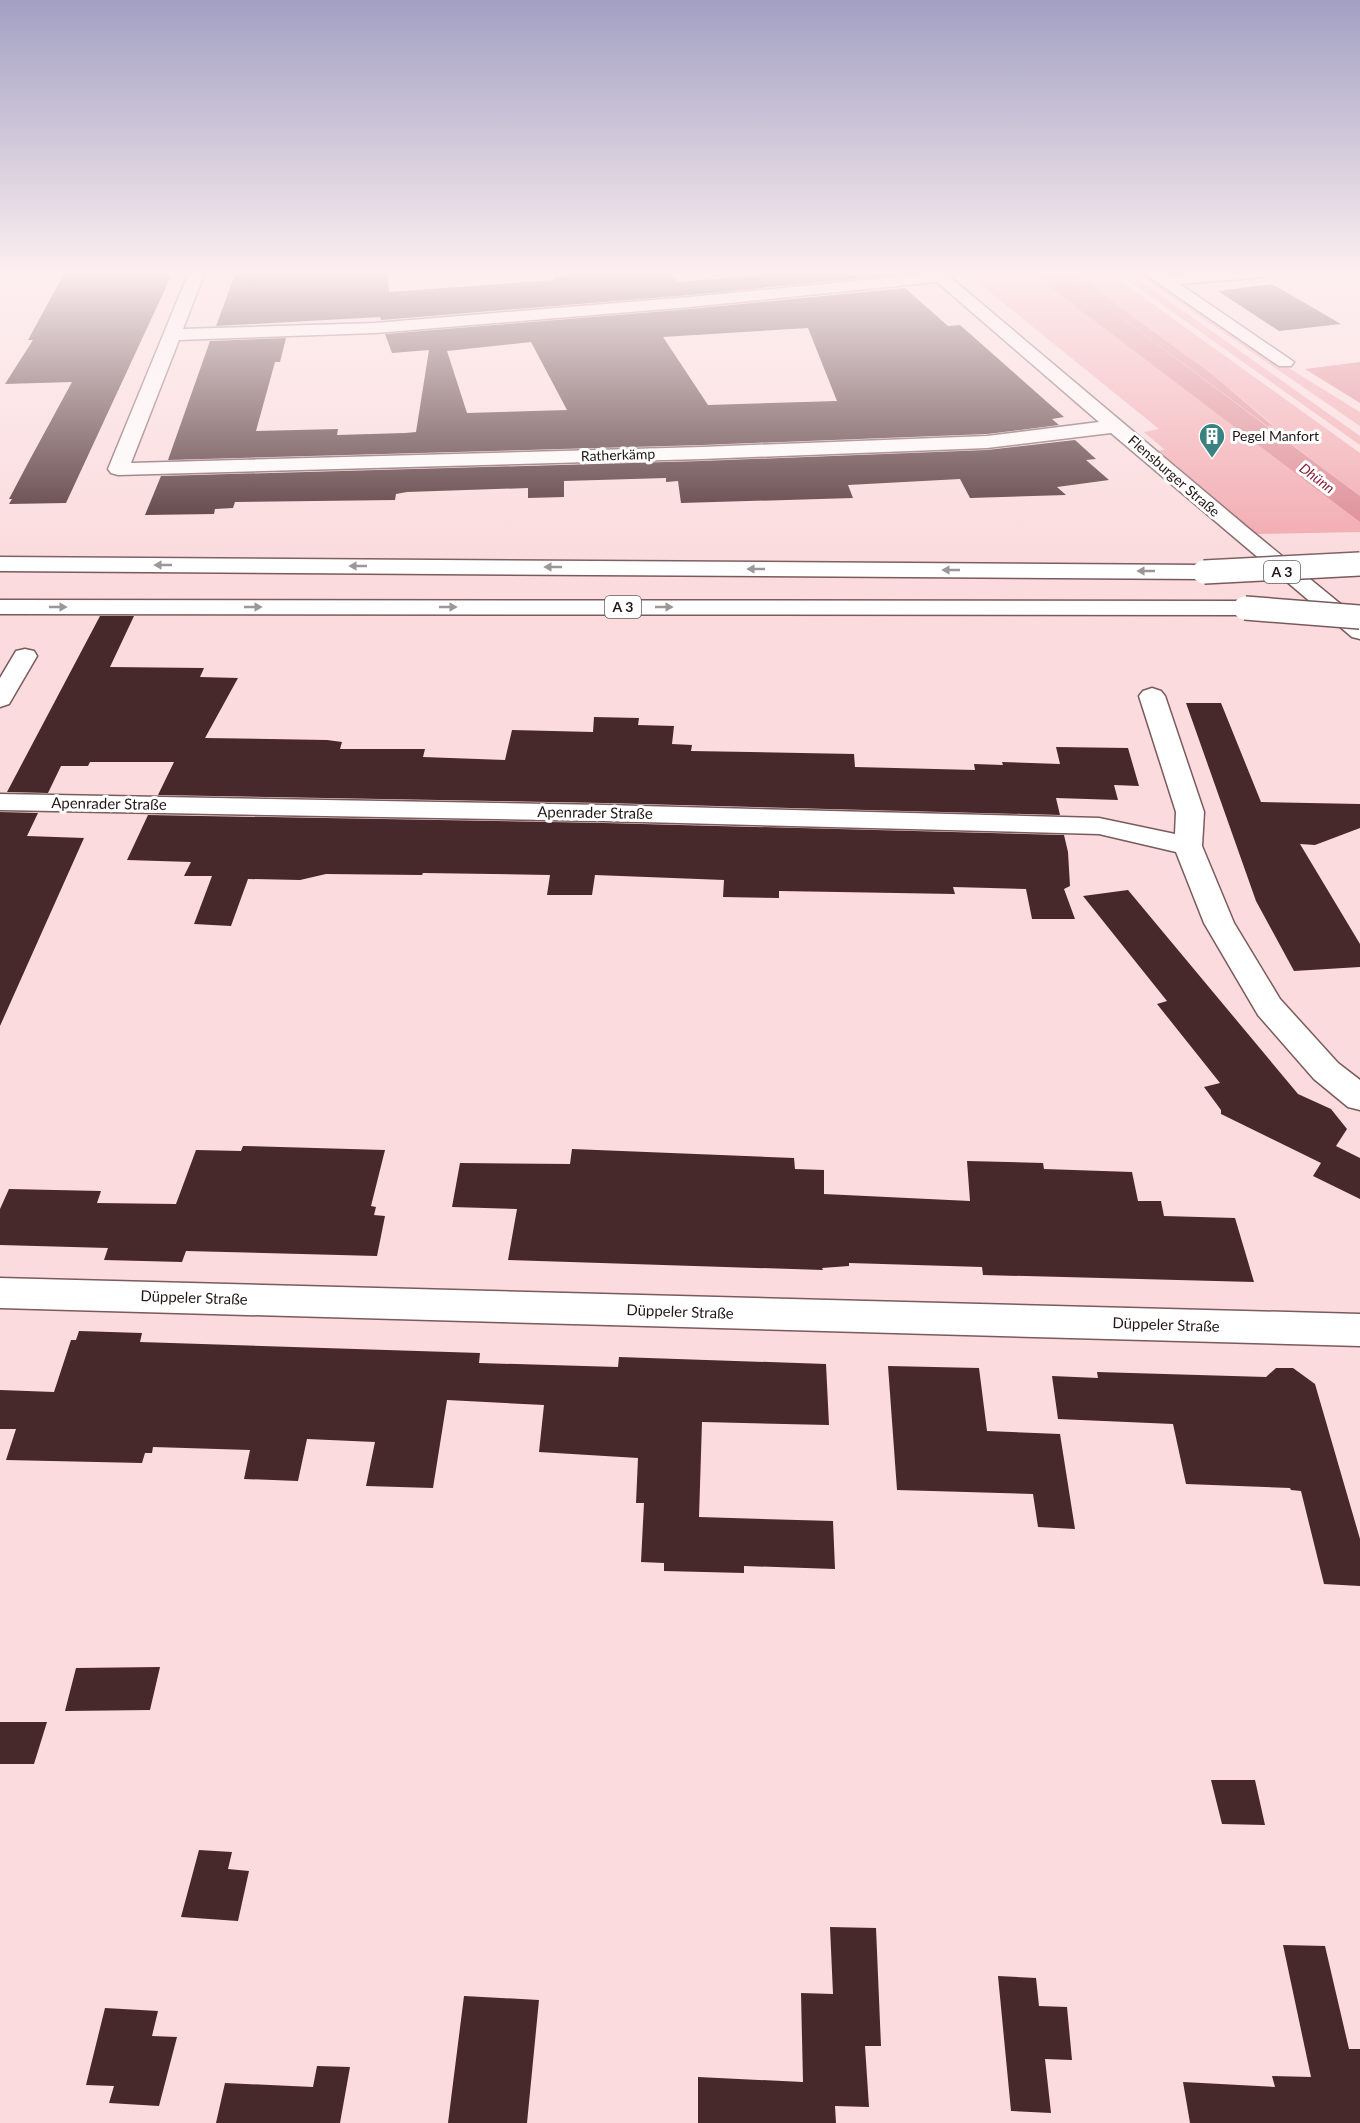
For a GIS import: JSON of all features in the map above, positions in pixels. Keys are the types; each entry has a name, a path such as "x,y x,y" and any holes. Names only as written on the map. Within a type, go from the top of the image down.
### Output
{"main road":[{"name":"Ratherkämp","path":"158,371 118,469 702,453 987,442 1117,426"},
{"name":"Flensburger Straße","path":"1052,371 1240,533 1360,632"},
{"name":"A 3","path":"0,564 1360,573"},
{"path":"1204,572 1360,564"},
{"name":"A 3","path":"0,606 1360,609"},
{"path":"1245,608 1360,616"},
{"path":"0,656 26,657 0,699"},
{"path":"1152,696 1190,812 1188,846 1220,923 1269,1007 1326,1071 1360,1098"},
{"name":"Apenrader Straße","path":"0,802 592,813 1100,826 1188,846"},
{"name":"Düppeler Straße","path":"0,1293 1360,1330"}],"shaded area":[{"path":"1087,371 1162,371 1330,497 1360,522 1360,532 1252,534 1233,515 1156,451 1165,450 1144,432 1159,429"},
{"path":"1193,371 1208,371 1213,375 1273,426 1267,426"},
{"path":"1208,371 1246,371 1360,453 1360,496 1267,426 1273,425"},
{"path":"1256,371 1268,371 1360,436 1360,445"},
{"path":"1280,371 1293,371 1360,412 1360,426"},
{"path":"1308,371 1360,371 1360,403"}],"water":[{"name":"Dhünn","path":"1161,371 1193,371 1360,496 1360,522"}],"building":[{"path":"13,371 127,371 66,503 9,504 12,499 9,499 72,382 5,384"},
{"path":"199,371 273,371 256,431 338,429 337,435 416,432 426,371 453,371 467,413 567,410 546,371 686,371 708,405 837,401 825,371 1012,371 1064,417 1052,419 1059,425 987,434 702,445 168,460"},
{"path":"1075,440 1096,459 1086,460 1109,480 1057,487 1066,495 970,498 960,479 848,485 853,498 681,503 678,481 666,482 666,478 564,481 564,497 528,498 528,488 407,492 396,494 395,500 235,502 233,508 215,509 214,514 145,515 161,476 702,461 987,450"},
{"path":"100,616 134,616 110,667 204,668 200,677 238,678 205,738 327,740 342,742 340,749 425,749 423,757 505,760 512,730 593,732 594,717 639,718 638,725 674,726 672,744 692,745 691,751 854,754 855,767 975,770 974,764 1003,765 1002,762 1060,764 1056,747 1128,748 1139,786 1114,785 1118,800 1056,798 1060,815 604,803 158,795 174,762 90,762 88,766 61,766 48,793 7,792"},
{"path":"1186,703 1221,703 1261,802 1360,804 1360,828 1315,845 1300,844 1360,944 1360,967 1294,971 1256,901"},
{"path":"0,812 38,813 27,836 84,838 0,1026"},
{"path":"148,815 604,823 1064,835 1068,852 1070,886 1064,889 1075,919 1032,919 1026,889 953,887 955,894 779,891 779,898 723,897 724,880 595,875 592,895 547,895 550,875 423,873 422,875 326,874 300,880 248,879 231,926 194,924 212,876 184,876 191,862 127,860"},
{"path":"1128,890 1298,1094 1331,1109 1347,1129 1336,1146 1360,1158 1360,1199 1313,1176 1321,1163 1221,1114 1221,1110 1204,1087 1220,1083 1157,1004 1167,1001 1083,896"},
{"path":"243,1146 385,1150 371,1206 376,1207 374,1215 385,1216 377,1256 186,1251 182,1262 104,1260 108,1248 0,1245 0,1209 9,1189 101,1191 97,1203 176,1204 196,1150 241,1151"},
{"path":"572,1149 794,1158 795,1169 824,1170 824,1194 970,1201 967,1161 1043,1163 1044,1169 1132,1172 1138,1201 1161,1201 1164,1216 1235,1218 1254,1282 983,1275 982,1267 849,1263 849,1266 822,1268 823,1270 508,1260 517,1209 452,1207 460,1163 570,1164"},
{"path":"79,1331 142,1333 140,1342 480,1353 479,1363 618,1367 619,1357 826,1364 829,1425 702,1422 699,1517 833,1521 835,1569 744,1566 744,1573 664,1571 664,1563 641,1562 644,1503 636,1503 638,1458 539,1452 544,1405 447,1400 433,1488 366,1486 375,1442 307,1439 298,1481 244,1479 250,1450 153,1447 152,1453 145,1453 142,1463 6,1460 16,1429 0,1429 0,1390 54,1392 71,1340 76,1340"},
{"path":"888,1366 979,1368 987,1431 1060,1434 1075,1529 1038,1527 1033,1494 897,1490"},
{"path":"1276,1368 1293,1368 1315,1384 1360,1539 1360,1586 1324,1584 1301,1491 1290,1488 1186,1484 1173,1424 1058,1419 1052,1376 1098,1378 1097,1372 1266,1377"},
{"path":"160,1667 150,1710 65,1711 76,1668"},
{"path":"0,1722 47,1722 34,1764 0,1764"},
{"path":"1211,1780 1255,1780 1265,1825 1222,1824"},
{"path":"199,1850 232,1852 228,1869 249,1871 238,1921 181,1917"},
{"path":"830,1927 876,1928 881,2046 865,2046 869,2107 835,2106 836,2123 698,2123 698,2077 803,2082 801,1993 833,1994"},
{"path":"1283,1945 1325,1946 1349,2049 1360,2049 1360,2123 1190,2123 1183,2082 1275,2087 1272,2076 1311,2077"},
{"path":"998,1976 1036,1978 1039,2006 1067,2007 1072,2060 1045,2059 1051,2113 1011,2111"},
{"path":"464,1996 539,2000 527,2123 448,2123"},
{"path":"105,2008 158,2011 152,2036 177,2037 159,2106 109,2103 114,2086 86,2085"},
{"path":"317,2066 350,2067 340,2123 216,2123 225,2083 313,2087"}],"place":[{"name":"Pegel Manfort","path":"1212,459"}]}
